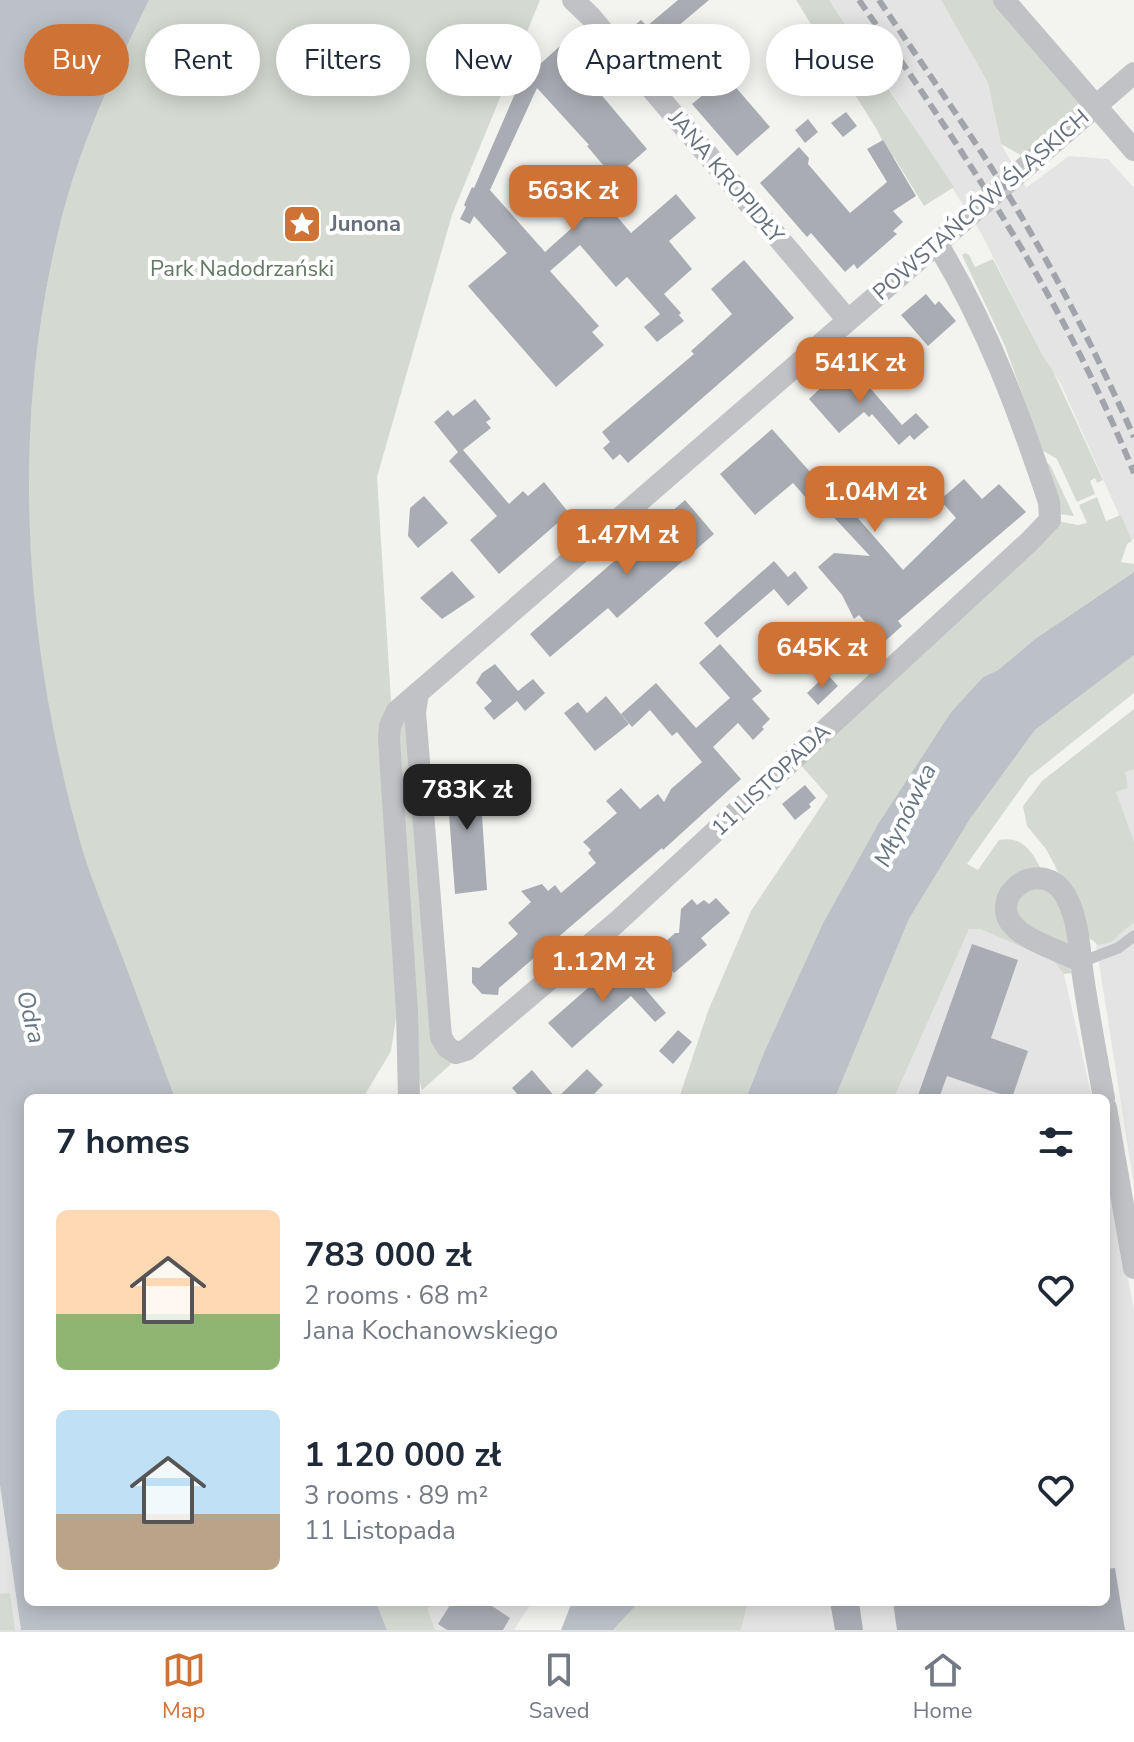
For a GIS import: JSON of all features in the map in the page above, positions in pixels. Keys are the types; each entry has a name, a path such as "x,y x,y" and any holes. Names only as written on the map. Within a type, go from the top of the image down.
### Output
{"street":[{"name":"JANA KROPIDŁY","path":"573,0 590,16 847,319"},
{"path":"1004,0 1134,150"},
{"name":"POWSTAŃCÓW ŚLĄSKICH","path":"409,1094 407,1012 389,739 390,726 397,711 1134,73"},
{"name":"11 LISTOPADA","path":"418,693 415,712 441,1037 447,1047 456,1053 466,1050 617,922 1050,520 1049,502 1019,410 968,296 938,245"},
{"path":"1081,962 1103,1094"},
{"path":"1110,1131 1134,1268"}],"lane":[{"path":"1081,962 1118,948 1134,936"}],"shaded area":[{"path":"829,0 941,0 988,83 1001,144 1026,188 1069,156 1108,159 1134,188 1134,539 1131,540 1119,515 1061,384 1044,358 981,233 894,96 903,96 903,24 846,24"},
{"path":"1134,745 1134,1186 1096,944 1058,841"},
{"path":"968,929 980,929 1054,961 1061,968 1091,1094 896,1094"},
{"path":"1110,1180 1134,1310 1134,1630 741,1630 747,1606 1110,1606"},
{"path":"0,1485 21,1630 0,1630"},
{"path":"529,1606 514,1630 435,1630 428,1607"}],"green space":[{"name":"Park Nadodrzański","path":"149,0 540,0 530,24 426,24 426,96 501,96 452,215 377,477 392,716 418,693 441,1037 456,1053 450,1065 422,1090 398,1005 391,1051 365,1094 173,1094 126,974 82,848 46,694 30,538 29,459 34,381 44,303 68,196 104,96 129,96 129,42"},
{"path":"796,0 829,0 845,24 811,24"},
{"path":"941,0 1004,0 1096,106 1033,162 1001,144 988,83"},
{"path":"856,96 893,96 954,187 924,206 894,157 891,158"},
{"path":"965,253 975,267 993,259 1052,369 1103,480 1097,483 1095,478 1090,481 1095,494 1077,502 1057,459 1042,450 1005,346 962,255"},
{"path":"1046,462 1050,465 1074,516 1059,514"},
{"path":"1097,497 1106,521 1121,515 1132,541 1127,544 1121,562 1134,564 1134,572 1035,639 998,670 983,677 951,712 878,824 823,923 748,1094 680,1094 708,1011 751,911 828,796 799,763 1057,521 1078,525 1087,523 1079,505"},
{"path":"1134,655 1134,693 1029,777 967,864 978,870 999,840 1014,840 1026,846 1042,871 999,907 1068,965 1072,973 1064,974 1054,961 980,929 969,929 896,1094 837,1094 909,919 970,819 1035,730"},
{"path":"1134,709 1134,769 1125,772 1128,788 1116,792 1134,842 1134,922 1111,942 1099,945 1088,937 1046,849 1027,826 1023,806 1042,781"},
{"path":"1032,885 1058,896 1070,944 1025,928 1013,904"},
{"path":"10,1593 15,1630 0,1630 0,1594"},
{"path":"378,1606 431,1606 428,1608 435,1630 387,1630"},
{"path":"635,1606 747,1606 741,1630 613,1630"}],"water":[{"name":"Odra","path":"0,0 149,0 129,42 129,24 24,24 24,96 104,96 68,196 44,303 34,381 29,459 30,538 36,616 62,771 82,848 174,1094 24,1094 24,1606 378,1606 387,1630 21,1630 0,1485"},
{"name":"Młynówka","path":"1134,572 1134,655 1035,730 970,819 909,919 837,1094 748,1094 823,923 878,824 951,712 983,677 998,670 1035,639"},
{"path":"570,1606 635,1606 613,1630 561,1630"}],"building":[{"path":"678,0 709,0 680,24 649,24"},
{"path":"557,49 557,96 602,96 647,149 614,178 541,92 541,63"},
{"path":"514,96 533,96 490,190 545,252 603,200 631,233 676,194 696,218 669,241 692,269 664,294 684,321 657,342 644,327 660,314 627,277 616,287 580,245 550,271 599,326 592,332 604,345 556,387 468,286 507,253 474,216 470,224 460,219"},
{"path":"702,96 743,96 770,127 737,156 692,104"},
{"path":"846,112 857,126 843,137 831,123"},
{"path":"808,119 818,132 805,143 795,130"},
{"path":"883,140 916,196 893,211 903,222 893,231 897,234 857,269 854,264 845,272 811,233 807,237 760,183 799,147 809,158 808,164 850,213 887,182 867,149"},
{"path":"744,260 794,318 628,463 620,454 613,460 603,448 610,442 602,432 694,354 691,351 732,314 711,289"},
{"path":"926,294 935,305 939,301 956,321 928,346 901,315"},
{"path":"845,359 902,425 916,413 929,427 914,440 910,435 899,445 872,414 869,417 864,412 839,433 809,399 835,374 832,371"},
{"path":"475,399 491,419 486,422 491,428 463,450 509,504 523,491 528,496 544,482 569,513 499,574 470,540 497,516 449,461 458,452 434,422 448,410 453,416"},
{"path":"772,429 827,491 835,483 861,513 857,517 903,570 956,518 940,500 964,479 982,499 999,484 1026,512 898,621 902,626 883,643 859,615 854,619 842,595 818,567 834,553 870,556 827,510 821,515 793,483 755,515 720,474"},
{"path":"424,496 448,523 418,548 408,536 410,508"},
{"path":"685,500 714,534 617,618 608,608 550,657 530,634"},
{"path":"774,561 788,577 795,571 808,588 788,606 774,589 717,638 704,623"},
{"path":"452,571 475,597 442,619 420,598"},
{"path":"720,644 762,691 752,699 770,719 753,740 738,723 713,747 741,779 663,850 499,988 498,995 482,994 472,983 472,967 479,968 518,934 508,923 531,902 521,891 542,884 548,891 555,885 561,893 596,863 588,853 591,850 583,842 617,813 606,801 621,788 640,809 658,794 664,802 671,789 702,762 677,732 672,736 650,710 632,727 621,714 656,683 696,728 730,698 699,663"},
{"path":"495,664 518,691 533,679 545,693 525,711 517,701 494,720 484,708 492,701 476,683 482,673"},
{"path":"827,674 838,686 818,705 807,693"},
{"path":"606,696 629,724 595,751 564,713 578,702 587,713"},
{"path":"479,771 487,890 455,894 446,774"},
{"path":"805,785 816,798 809,804 811,807 795,820 782,804"},
{"path":"716,898 730,913 701,938 707,945 674,973 659,956 666,949 662,945 679,933 681,909 692,899 697,905 704,900 709,904"},
{"path":"972,944 1018,960 991,1038 1028,1051 1013,1094 1000,1094 947,1076 940,1094 918,1094"},
{"path":"620,960 666,1013 655,1022 631,996 572,1048 548,1023"},
{"path":"678,1030 692,1042 673,1064 659,1051"},
{"path":"587,1069 603,1085 594,1094 561,1094"},
{"path":"532,1070 553,1094 517,1094 512,1088"},
{"path":"1115,1568 1125,1630 897,1630 894,1606 1110,1606 1110,1569"},
{"path":"449,1606 492,1606 510,1618 503,1630 447,1630 438,1624"},
{"path":"831,1606 860,1606 863,1630 835,1630"}],"railway":[{"path":"859,0 974,171 1044,287 1076,347 1134,473"},
{"path":"879,0 977,146 1032,235 1086,335 1134,437"}],"place":[{"name":"Junona","path":"302,224"}]}
